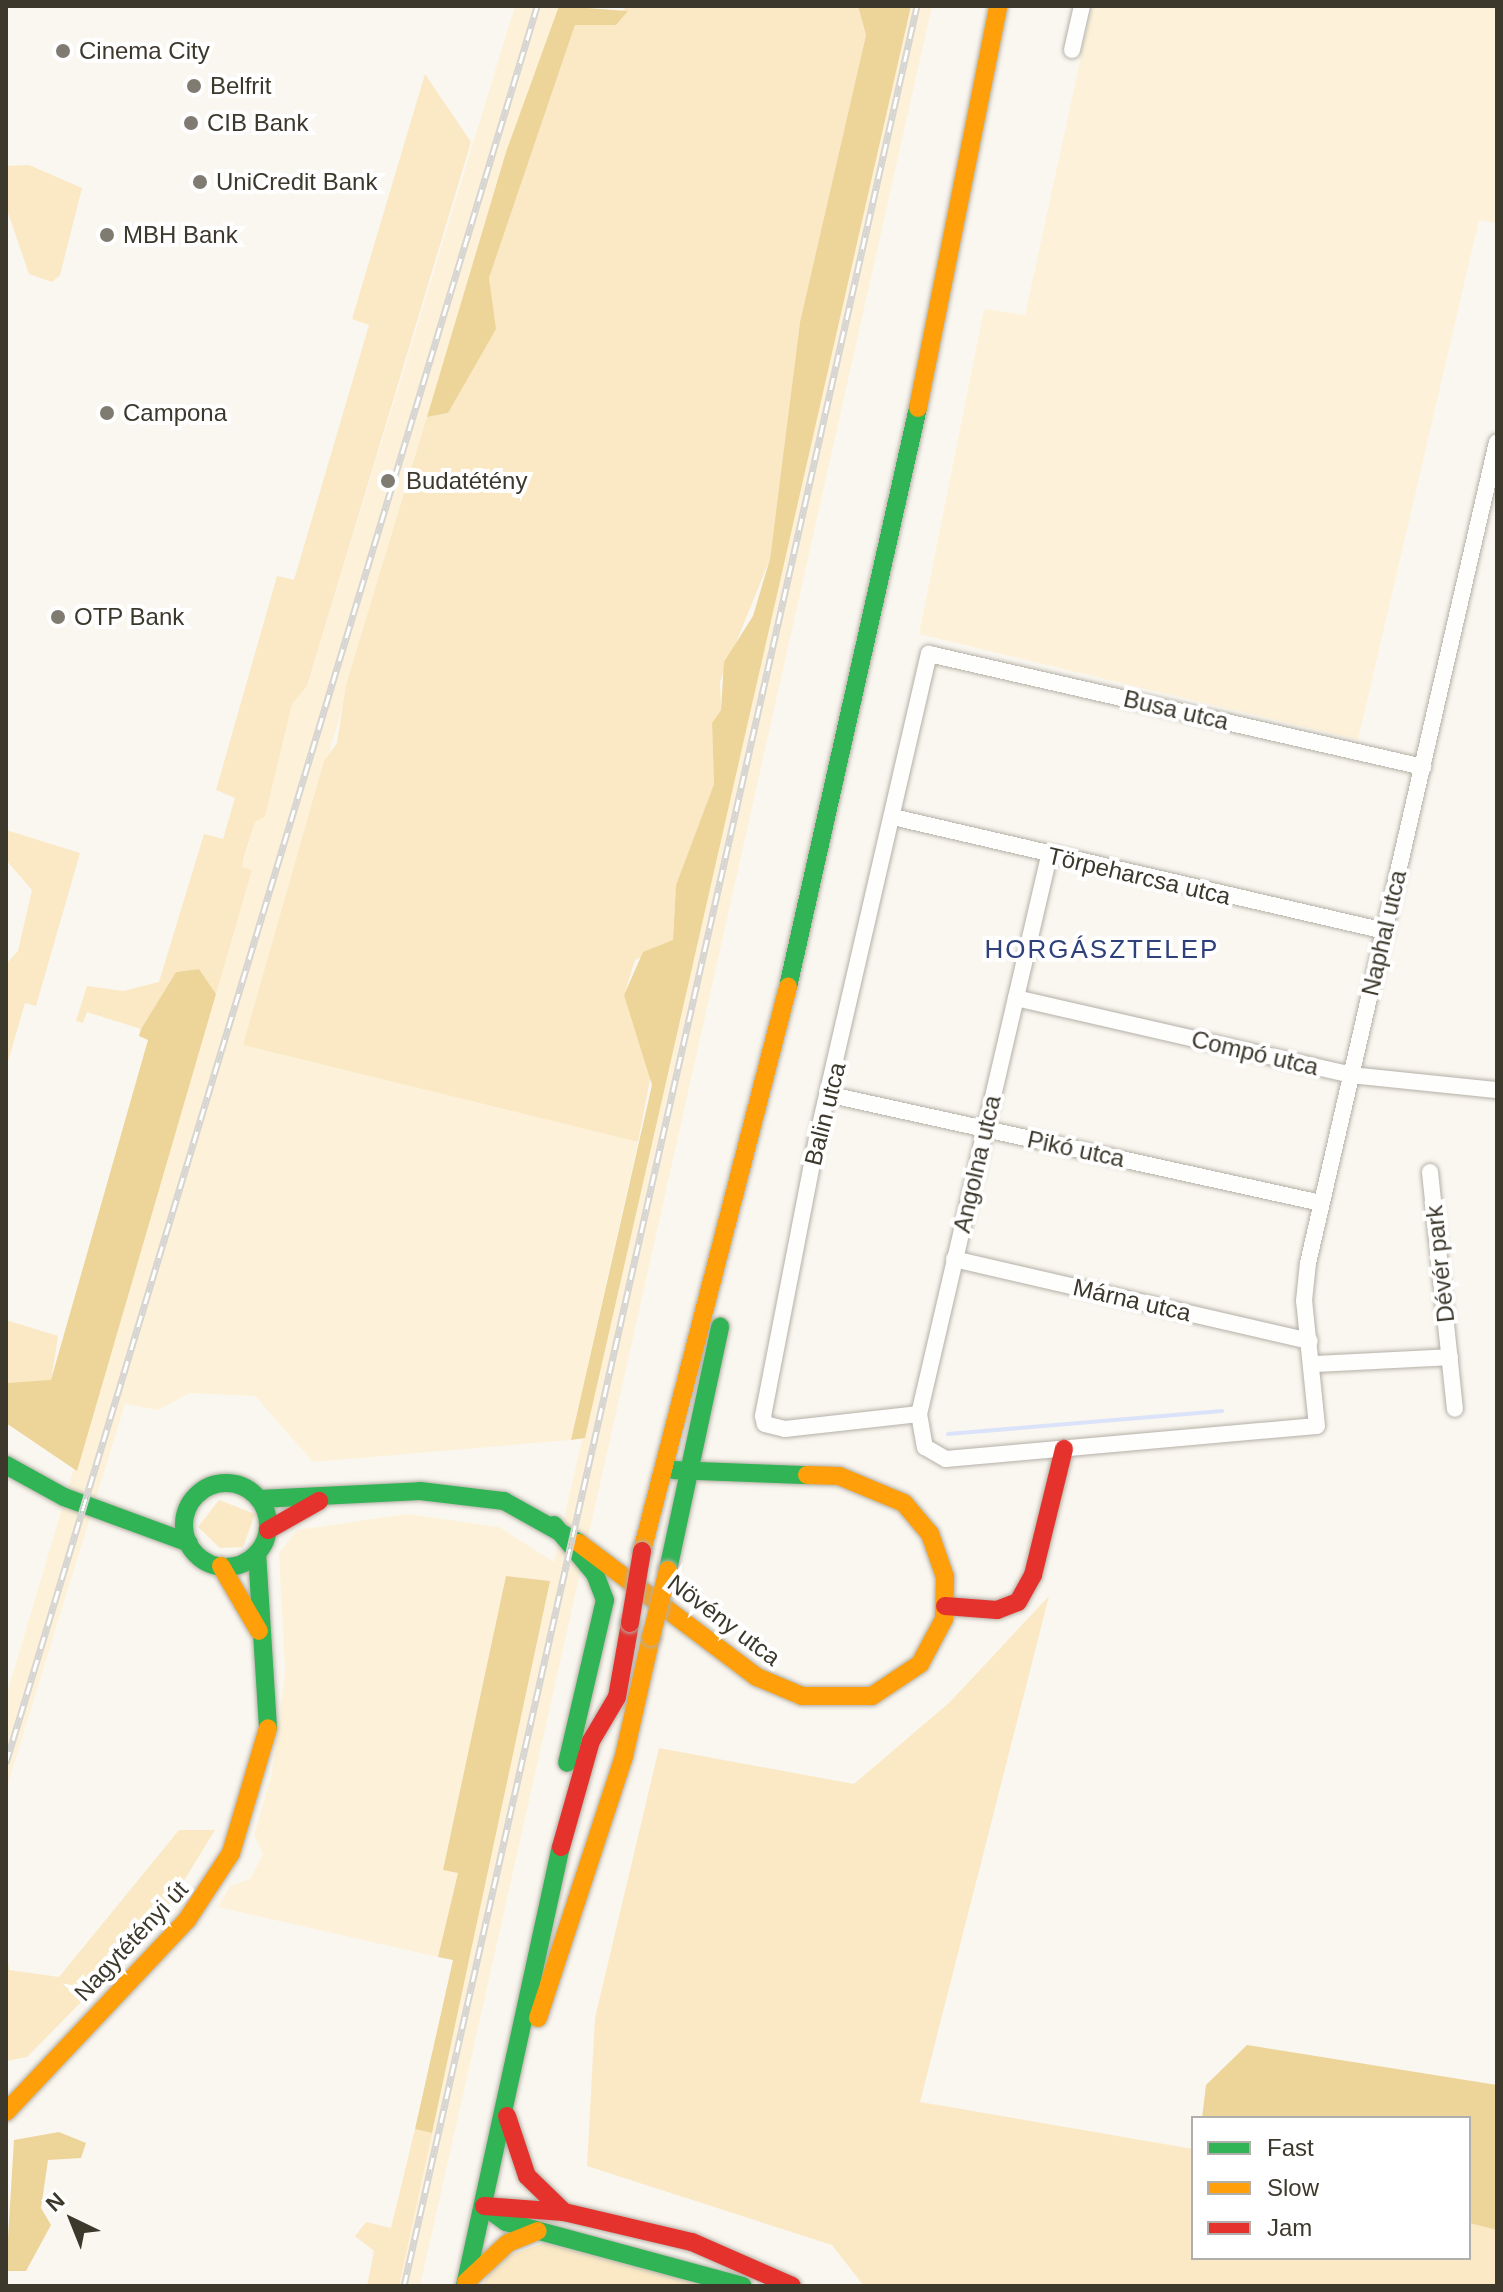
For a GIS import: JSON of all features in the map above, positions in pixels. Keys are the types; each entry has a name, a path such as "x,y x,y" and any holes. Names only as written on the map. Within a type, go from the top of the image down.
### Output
{"main road":[{"path":"465,2284 508,2106 546,1901 591,1741 617,1697 642,1551 755,1132 961,215 999,11"},
{"path":"564,2212 527,2176 508,2106 606,1816 694,1471 755,1132"},
{"path":"945,1606 997,1610 1018,1602 1033,1575 1064,1449"},
{"name":"Növény utca","path":"6,1465 64,1497 134,1517 189,1543 221,1566"},
{"name":"Növény utca","path":"134,1517 190,1504 221,1483 259,1499 456,1491 504,1501 554,1525 733,1662 802,1696 850,1701 904,1680 933,1645 945,1606 930,1534 885,1492 839,1476 665,1469"},
{"name":"Növény utca","path":"268,1530 329,1497"},
{"path":"221,1566 257,1553 268,1530 259,1499"},
{"path":"189,1543 190,1504"},
{"path":"546,1901 549,1832 606,1614 595,1574 554,1525"},
{"name":"Nagytétényi út","path":"6,2112 187,1920 231,1853 268,1728 257,1553"},
{"name":"Nagytétényi út","path":"221,1566 264,1639"},
{"path":"484,2206 564,2212 737,2256 792,2286"},
{"path":"484,2206 538,2231 743,2286"},
{"path":"465,2284 508,2243 538,2231"}],"street":[{"path":"1072,50 1082,6"},
{"name":"Naphal utca","path":"1064,1449 1317,1426 1314,1364 1304,1301 1321,1203 1497,442"},
{"name":"Busa utca","path":"929,654 1423,767"},
{"name":"Balin utca","path":"919,1414 785,1429 765,1424 831,1095 929,654"},
{"name":"Törpeharcsa utca","path":"893,817 1049,856 1385,931"},
{"name":"Angolna utca","path":"919,1414 1049,856"},
{"name":"Compó utca","path":"1016,998 1351,1075 1497,1090"},
{"name":"Pikó utca","path":"831,1095 1321,1203"},
{"name":"Dévér park","path":"1430,1172 1455,1409"},
{"name":"Márna utca","path":"954,1259 1310,1341"},
{"name":"Dévér park","path":"1314,1364 1450,1357"},
{"path":"919,1414 925,1447 946,1459 1064,1449"}],"shaded area":[{"path":"515,6 559,6 506,152 243,1045 638,1142 571,1440 313,1462 255,1396 190,1393 158,1410 125,1404 6,1790 6,1697 251,871 242,867 255,822 265,817 292,704 307,686"},
{"path":"559,6 628,11 616,25 575,25 489,278 496,329 448,413 427,417 506,152"},
{"path":"628,6 858,6 866,35 800,322 770,559 720,682 721,710 712,723 714,784 676,885 673,941 635,960 624,995 652,1069 638,1142 243,1045 324,761 337,743 346,685 427,417 448,413 495,329 489,278 575,25 603,25"},
{"path":"858,6 911,6 585,1438 571,1440 652,1085 624,995 643,952 673,940 676,885 714,784 712,723 721,710 724,662 753,616 770,559 800,322 866,35"},
{"path":"911,6 932,6 420,2286 399,2286 549,1581 506,1576 443,1869 458,1872 438,1957 218,1907 230,1886 250,1879 263,1854 254,1835 272,1774 285,1671 279,1553 297,1530 407,1514 499,1527 554,1562"},
{"path":"1092,6 1497,6 1497,223 1479,220 1358,740 919,634 984,309 1025,315"},
{"path":"425,74 471,142 307,686 292,704 265,817 255,822 244,857 242,867 252,870 216,994 199,969 176,972 141,1029 87,1012 83,1023 76,1021 87,986 123,991 159,982 204,834 223,839 235,798 216,790 277,576 294,580 369,325 352,319"},
{"path":"29,165 82,188 60,275 52,282 29,274 6,207 6,166"},
{"path":"6,830 80,853 36,1006 25,1003 6,1068 6,964 18,951 32,890 6,860"},
{"path":"199,969 216,994 77,1471 6,1423 6,1383 51,1380 148,1040 139,1036 141,1029 176,972"},
{"path":"6,1320 58,1336 51,1381 6,1383"},
{"path":"219,1500 255,1514 243,1547 220,1548 198,1527"},
{"path":"506,1576 550,1581 432,2133 415,2129 453,1960 438,1957 458,1873 443,1870"},
{"path":"1049,1596 920,2102 1191,2149 1191,2260 1471,2260 1471,2224 1497,2230 1497,2286 864,2286 832,2245 587,2166 595,2018 659,1748 854,1784 950,1702"},
{"path":"179,1830 215,1830 156,1926 27,2057 6,2061 6,1947 9,1970 59,1977"},
{"path":"1247,2045 1497,2085 1497,2230 1471,2224 1471,2116 1202,2116 1206,2085"},
{"path":"415,2129 432,2133 399,2286 367,2286 374,2251 355,2236 366,2222 391,2228"},
{"path":"59,2132 86,2143 81,2158 48,2160 41,2208 51,2225 26,2271 6,2271 14,2140"},
{"path":"544,2243 707,2286 482,2286 497,2260"}],"waterway":[{"path":"948,1434 1222,1411"}],"railway":[{"path":"6,1763 537,6"},
{"path":"404,2286 917,6"}],"traffic: fast":[{"path":"788,987 918,408"},
{"path":"668,1570 720,1327"},
{"path":"6,1465 64,1497 189,1543"},
{"path":"674,1470 807,1475"},
{"path":"226,1483 249,1490 261,1502 268,1525 261,1548 249,1560 226,1567 203,1560 191,1548 184,1525 191,1502 203,1490 226,1483"},
{"path":"259,1499 420,1491 504,1501 579,1543"},
{"path":"554,1525 595,1574 605,1600 567,1763"},
{"path":"257,1553 268,1728"},
{"path":"465,2286 561,1847"},
{"path":"489,2210 506,2222 743,2286"}],"traffic: slow":[{"path":"918,408 998,6"},
{"path":"642,1551 788,987"},
{"path":"579,1543 757,1677 802,1696 872,1696 920,1664 944,1619 945,1577 930,1534 904,1503 839,1476 807,1475"},
{"path":"221,1566 259,1631"},
{"path":"651,1637 668,1570"},
{"path":"538,2018 624,1756 651,1637"},
{"path":"6,2112 187,1920 231,1853 268,1728"},
{"path":"466,2282 508,2243 538,2231"}],"traffic: jam":[{"path":"945,1606 997,1610 1018,1602 1033,1575 1064,1449"},
{"path":"268,1530 319,1501"},
{"path":"630,1623 642,1551"},
{"path":"561,1847 591,1741 617,1697 630,1623"},
{"path":"507,2116 527,2176 564,2212"},
{"path":"484,2206 564,2212 692,2242 792,2286"}],"place":[{"name":"Cinema City","path":"63,51"},
{"name":"Belfrit","path":"194,86"},
{"name":"CIB Bank","path":"191,123"},
{"name":"UniCredit Bank","path":"200,182"},
{"name":"MBH Bank","path":"107,235"},
{"name":"Campona","path":"107,413"},
{"name":"Budatétény","path":"388,481"},
{"name":"OTP Bank","path":"58,617"}],"district":[{"name":"HORGÁSZTELEP","path":"1102,950"}]}
